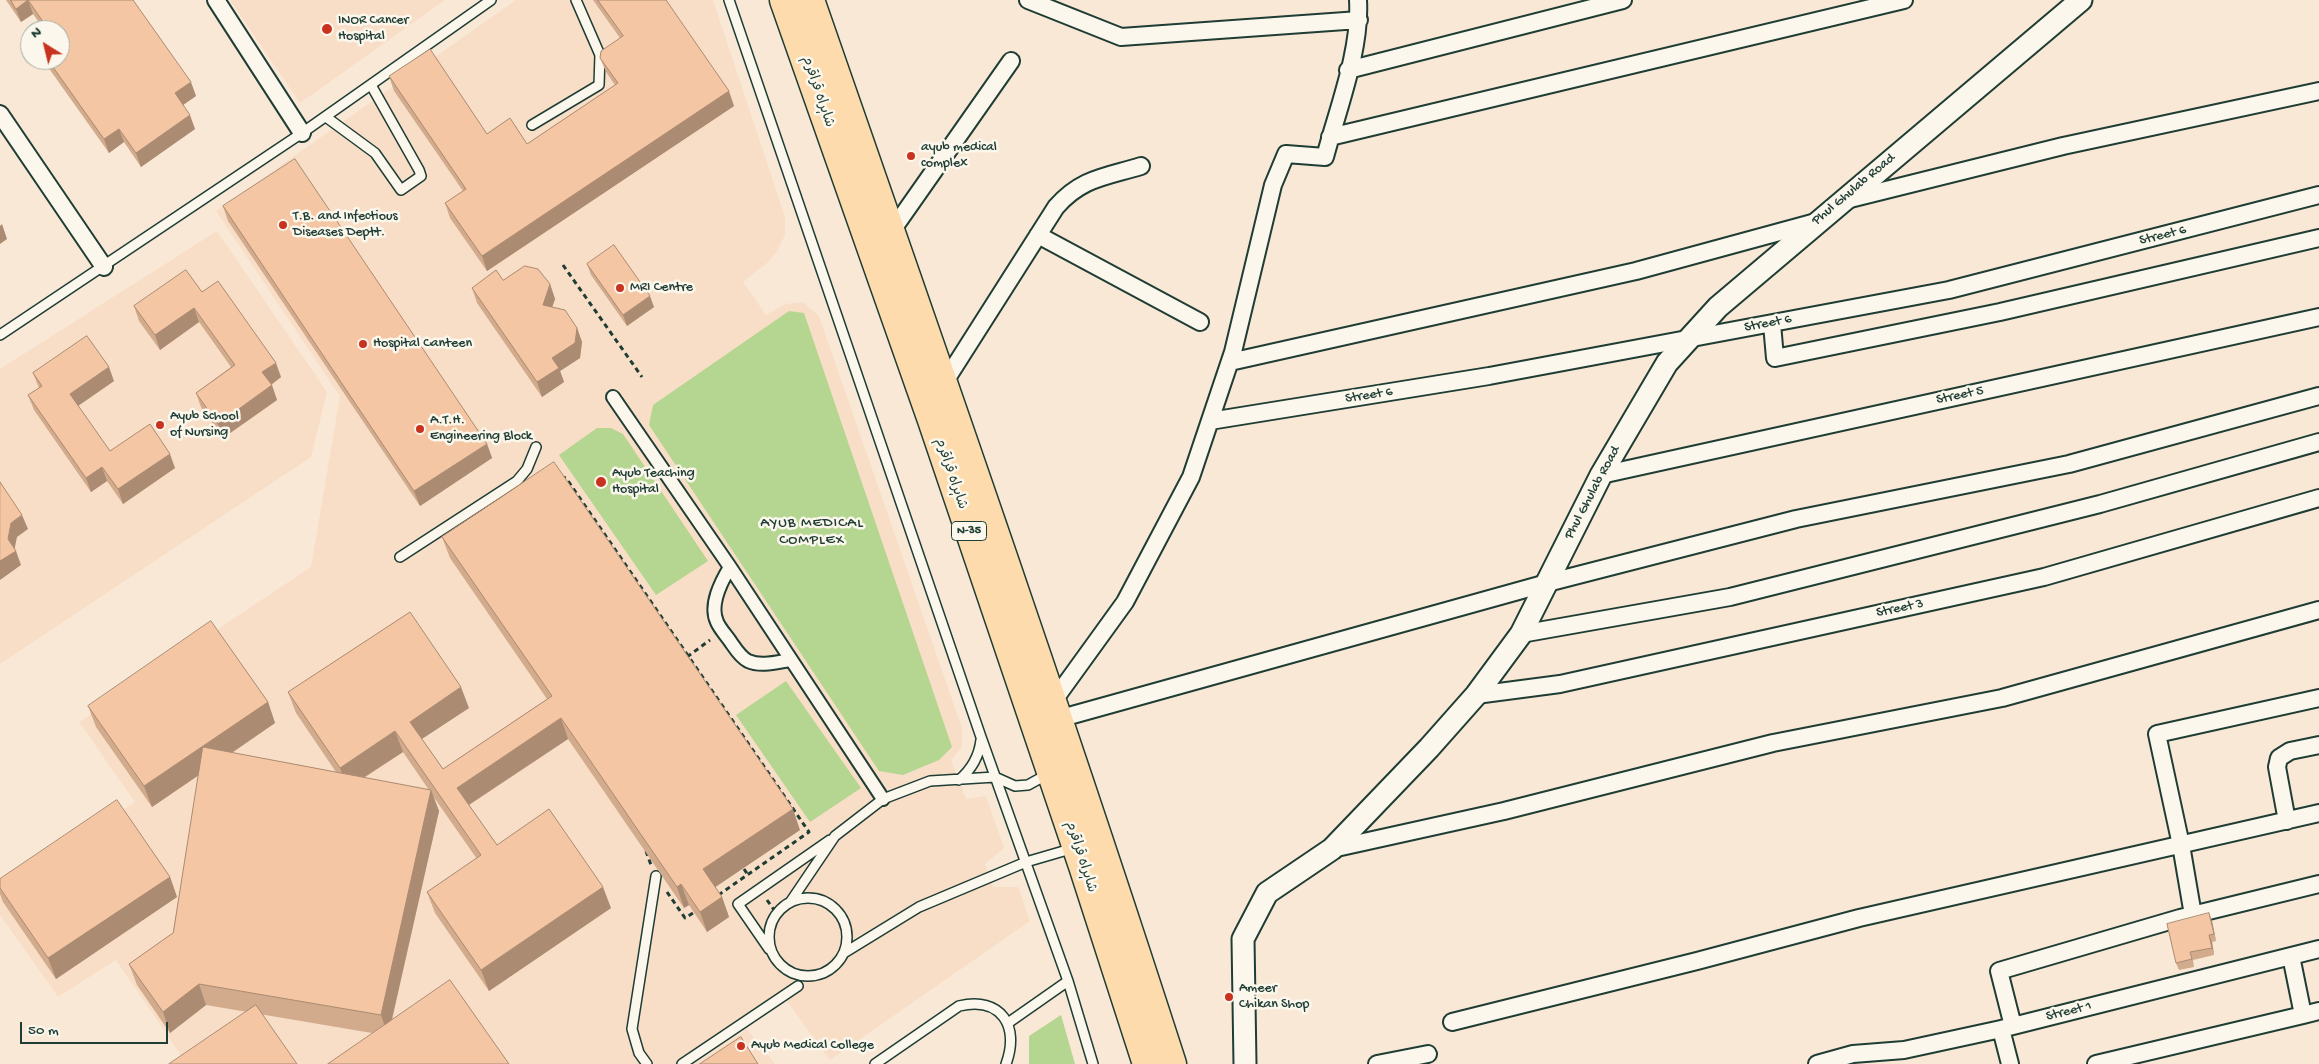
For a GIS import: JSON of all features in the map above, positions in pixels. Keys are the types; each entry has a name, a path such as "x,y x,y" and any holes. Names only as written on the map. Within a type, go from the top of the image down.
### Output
{"highway":[{"name":"شاہراہ قراقرم","path":"784,0 932,420 1077,848 1147,1064"},
{"name":"شاہراہ قراقرم","path":"810,0 944,383 1100,841 1172,1064"}],"street":[{"path":"216,0 302,133"},
{"path":"1028,0 1121,37 1359,20"},
{"path":"1055,711 1125,602 1191,477 1230,362 1273,185 1286,154 1325,157 1359,20 1358,0"},
{"path":"1348,70 1623,0"},
{"path":"1330,138 1904,0"},
{"name":"Phul Ghulab Road","path":"1245,1064 1243,939 1267,893 1332,849 1429,748 1476,695 1520,634 1601,475 1667,363 1718,307 2081,0"},
{"path":"891,232 1011,61"},
{"path":"1841,202 2063,146 2319,91"},
{"path":"0,114 104,267"},
{"path":"944,383 1056,207 1068,193 1081,184 1141,166"},
{"name":"Street 6","path":"1210,421 1489,376 1949,290 2319,195"},
{"path":"1230,362 1636,271 1817,222"},
{"path":"1038,235 1200,322"},
{"path":"1772,324 1775,358 2000,312 2319,238"},
{"name":"Street 5","path":"1601,475 2319,317"},
{"path":"1055,711 1796,519 2069,464 2319,396"},
{"path":"613,397 730,567 883,799"},
{"path":"1520,634 1730,597 2100,504 2319,442"},
{"name":"Street 3","path":"1476,695 1560,684 2044,577 2319,498"},
{"path":"730,567 722,580 714,607 716,621 739,654 749,661 765,664 790,660"},
{"path":"1332,849 1504,811 1773,743 2002,698 2319,610"},
{"path":"2193,915 2181,845 2157,734 2319,698"},
{"path":"2287,821 2277,767 2279,758 2290,751 2319,745"},
{"path":"1452,1022 1697,961 1859,918 2287,821 2319,812"},
{"path":"2010,1064 1999,971 2193,915 2319,884"},
{"name":"Street 1","path":"1817,1064 1904,1050 2007,1027 2319,949"},
{"path":"2096,1064 2311,1013 2291,956"},
{"path":"1377,1064 1428,1054"}],"lane":[{"path":"0,335 371,86 491,0"},
{"path":"532,125 599,85 600,55 576,0"},
{"path":"729,0 981,737 1068,981 1093,1064"},
{"path":"326,116 375,153 401,190 418,180 421,176 419,170 371,86"},
{"path":"400,557 516,481 527,469 536,447"},
{"path":"959,780 969,771 979,752 981,737"},
{"path":"1051,772 1028,785 1015,786 995,777 930,781 883,799 835,836 738,904 780,965 792,973 806,976 820,974 834,966 844,953 919,907 1026,862 1077,848"},
{"path":"772,953 768,940 770,924 777,914 791,901 835,836"},
{"path":"647,1064 639,1053 632,1029 656,876"},
{"path":"791,901 806,898 821,900 834,908 844,921 847,937 844,953"},
{"path":"1008,1023 1068,981"},
{"path":"682,1064 798,986"},
{"path":"875,1064 959,1006 971,1003 983,1004 994,1009 1008,1023 1012,1043 1006,1064"}],"path":[{"path":"563,265 642,377"},
{"path":"527,469 566,478 809,832 709,902"},
{"path":"684,659 723,631"},
{"path":"646,851 656,876 685,918 701,907"}],"shaded area":[{"name":"INOR Cancer Hospital","path":"230,0 445,0 300,103"},
{"name":"Ayub Teaching Hospital","path":"516,0 713,0 785,217 785,235 777,251 767,263 743,282 766,315 785,304 803,302 819,316 962,728 962,747 951,760 966,799 986,796 1004,848 985,864 989,876 993,887 1018,887 1030,921 830,1060 786,1000 688,1064 187,1064 116,960 58,997 0,915 0,891 135,802 79,722 311,567 340,396 216,211"},
{"name":"Ayub School of Nursing","path":"217,231 327,392 311,457 0,664 0,369"},
{"name":"Ayub Medical College","path":"747,1029 775,1064 695,1064"}],"green space":[{"path":"789,311 804,313 952,747 939,760 903,775 879,771 649,425 653,405"},
{"path":"597,428 611,428 623,434 708,561 656,595 559,455"},
{"path":"786,681 861,788 810,822 736,715"},
{"path":"1061,1015 1075,1064 1029,1064 1029,1036"}],"building":[{"path":"11,0 28,0 16,9"},
{"path":"28,0 133,0 191,82 175,93 190,115 136,153 119,129 104,139 55,70 70,70 70,20 42,20"},
{"path":"598,0 666,0 729,91 482,256 445,203 466,189 389,76 430,49 487,134 510,118 527,144 618,83 600,58 601,51 623,36"},
{"path":"295,159 487,444 414,491 223,206"},
{"name":"MRI Centre","path":"614,245 650,296 623,315 587,264"},
{"path":"525,266 538,269 550,284 543,305 565,310 577,328 575,343 552,358 559,368 537,382 472,288 496,270 503,280"},
{"path":"186,270 202,292 218,281 276,363 262,372 272,385 218,424 196,393 235,365 194,308 155,335 134,306"},
{"path":"87,336 109,367 70,394 110,451 150,424 170,454 118,489 102,467 86,478 28,395 42,386 33,373"},
{"path":"554,462 793,809 703,869 722,897 700,912 681,884 677,887 561,718 457,788 497,845 549,809 603,887 481,970 427,892 481,855 395,731 340,768 288,692 410,612 461,687 410,722 443,769 552,696 442,537"},
{"path":"0,482 22,515 11,523 8,539 16,551 0,561"},
{"path":"211,621 268,702 144,786 88,706"},
{"path":"203,747 431,790 381,1015 199,984 163,1012 129,964 173,933"},
{"path":"117,800 170,877 48,958 0,888 0,879"},
{"path":"2209,913 2214,934 2209,935 2212,948 2190,952 2192,959 2176,963 2167,924"},
{"path":"450,980 509,1064 328,1064"},
{"path":"256,1005 297,1064 169,1064"},
{"path":"741,1037 758,1064 700,1064"}],"place":[{"name":"INOR Cancer Hospital","path":"327,29"},
{"name":"ayub medical complex","path":"911,156"},
{"name":"T.B. and Infectious Diseases Deptt.","path":"283,225"},
{"name":"MRI Centre","path":"620,288"},
{"name":"Hospital Canteen","path":"363,344"},
{"name":"Ayub School of Nursing","path":"160,425"},
{"name":"A.T.H. Engineering Block","path":"420,429"},
{"name":"Ayub Teaching Hospital","path":"601,482"},
{"name":"Ameer Chikan Shop","path":"1229,997"},
{"name":"Ayub Medical College","path":"741,1046"}],"district":[{"name":"AYUB MEDICAL COMPLEX","path":"812,532"}]}
